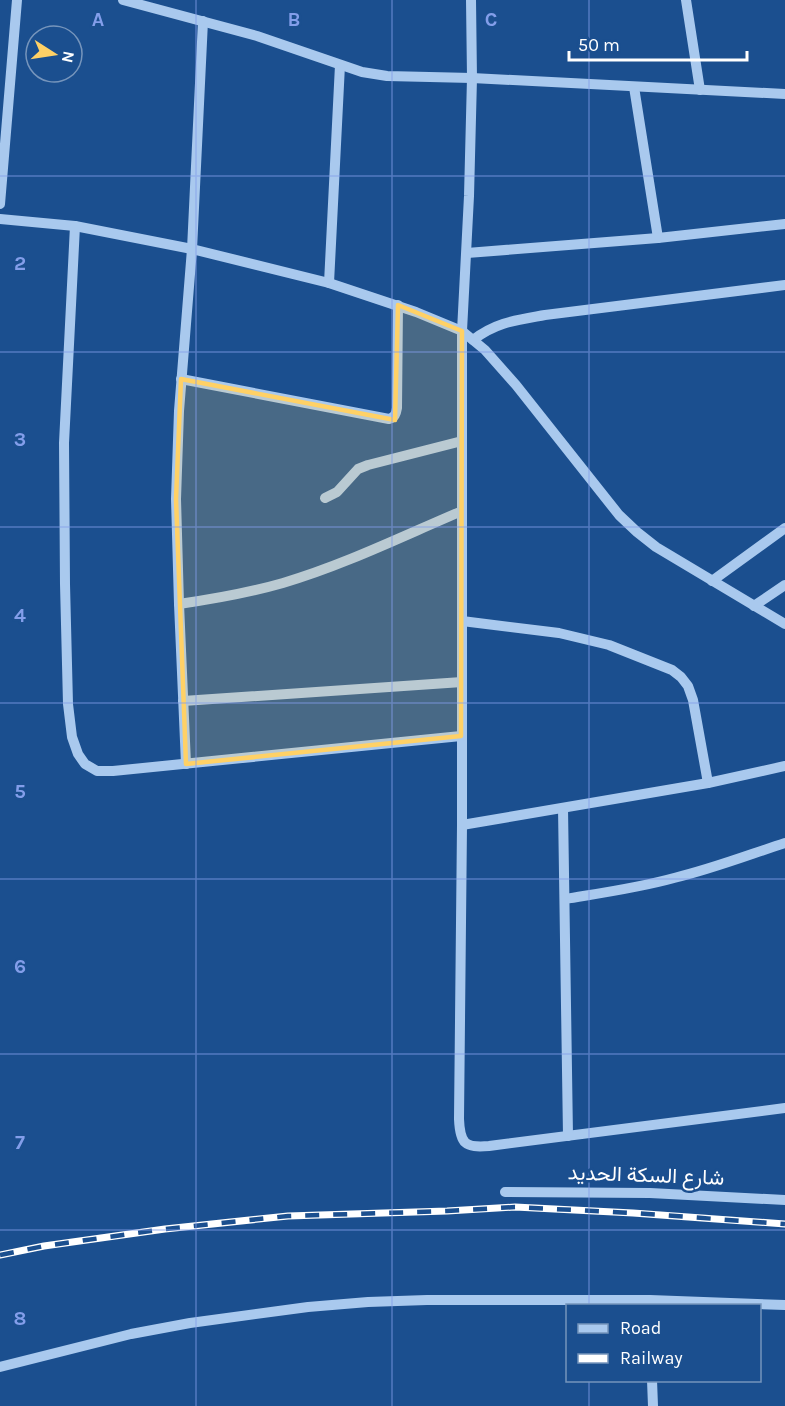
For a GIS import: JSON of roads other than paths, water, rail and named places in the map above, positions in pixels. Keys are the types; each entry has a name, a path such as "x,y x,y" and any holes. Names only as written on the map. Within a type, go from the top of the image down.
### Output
{"street":[{"path":"0,204 17,0"},
{"path":"123,0 257,36 363,72 785,94"},
{"path":"471,0 472,78 467,253 462,331 462,825 459,1131 462,1140 476,1147 785,1108"},
{"path":"686,0 700,90"},
{"path":"186,764 176,499 179,411 192,249 203,21"},
{"path":"329,283 340,65"},
{"path":"634,87 658,238"},
{"path":"0,219 75,226 192,249 329,283 398,305 462,331 485,350 516,385 619,515 637,532 656,547 785,624"},
{"path":"467,253 658,238 785,224"},
{"path":"75,226 64,443 65,584 68,704 72,737 78,754 85,764 97,771 112,771 461,736"},
{"path":"473,340 485,331 519,320 785,285"},
{"path":"181,379 389,419 396,414 397,408 398,305"},
{"path":"325,498 337,492 358,469 462,441"},
{"path":"179,604 222,598 284,582 355,556 462,511"},
{"path":"712,581 785,528"},
{"path":"754,606 785,585"},
{"path":"462,621 559,633 609,645 672,670 681,676 688,686 708,783"},
{"path":"183,701 462,682"},
{"path":"462,825 708,783 785,766"},
{"path":"563,808 568,1136"},
{"path":"565,899 675,878 785,843"},
{"name":"شارع السكة الحديد","path":"505,1192 650,1193 785,1200"},
{"path":"0,1367 131,1334 249,1314 308,1307 427,1300 718,1304"},
{"path":"761,1305 785,1305"},
{"path":"652,1382 653,1406"}],"railway":[{"path":"0,1255 44,1246 165,1229 288,1216 515,1207 785,1224"}]}
